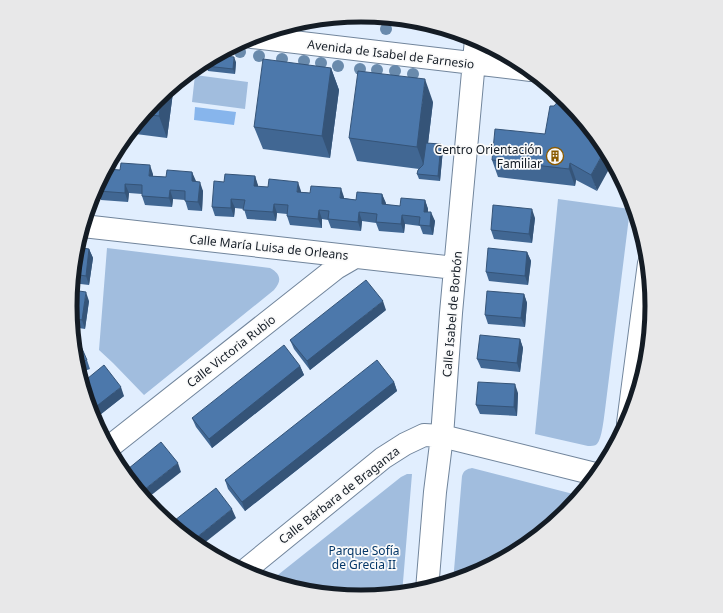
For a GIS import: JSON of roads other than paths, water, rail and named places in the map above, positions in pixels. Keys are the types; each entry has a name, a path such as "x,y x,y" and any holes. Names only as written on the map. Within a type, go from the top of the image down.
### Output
{"street":[{"name":"Avenida de Isabel de Farnesio","path":"266,39 518,69"},
{"name":"Calle Isabel de Borbón","path":"428,583 435,492 442,436 455,268 475,46"},
{"name":"Calle María Luisa de Orleans","path":"89,227 455,268"},
{"name":"Calle Victoria Rubio","path":"113,444 336,268 355,257"},
{"path":"637,378 644,340 645,323"},
{"name":"Calle Bárbara de Braganza","path":"249,567 383,458 405,444 424,435 442,436 592,473"}],"place":[{"name":"Centro Orientación Familiar","path":"555,156"}],"park label":[{"name":"Parque Sofía de Grecia II","path":"364,557"}]}
